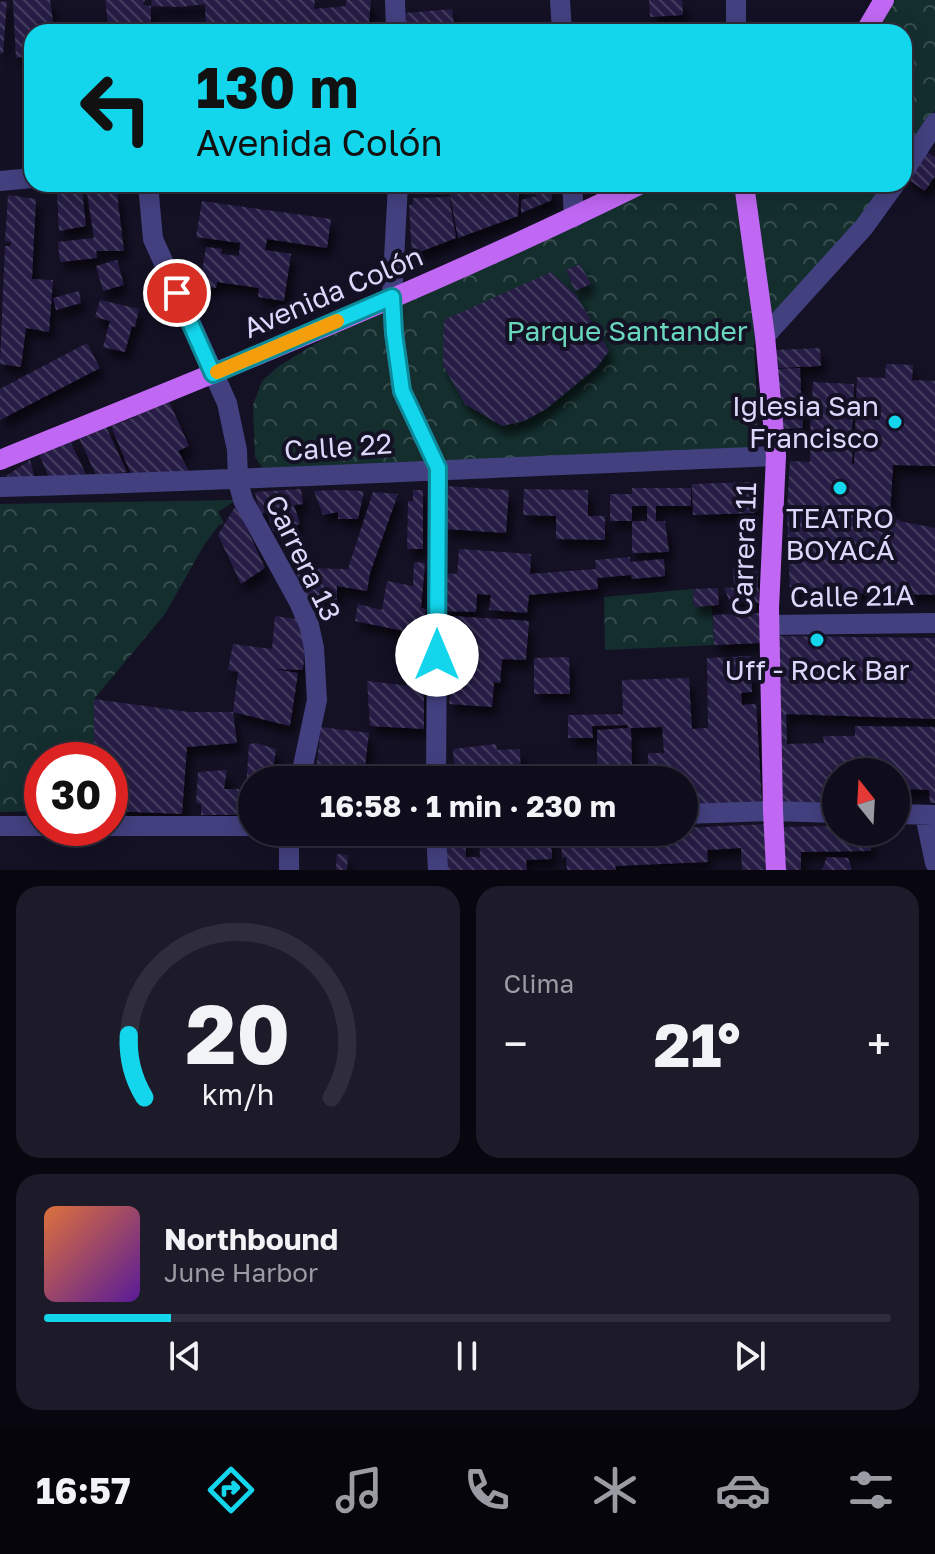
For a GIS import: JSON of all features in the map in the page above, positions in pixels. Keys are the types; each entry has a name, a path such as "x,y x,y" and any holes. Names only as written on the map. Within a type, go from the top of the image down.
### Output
{"main road":[{"path":"870,24 884,0"},
{"name":"Avenida Colón","path":"0,460 213,374 625,192"},
{"name":"Carrera 11","path":"745,192 765,336 776,456 769,625 776,870"}],"street":[{"path":"395,0 396,24"},
{"path":"560,0 562,24"},
{"path":"736,0 736,24"},
{"path":"912,159 935,123"},
{"path":"0,181 24,179"},
{"name":"Carrera 13","path":"149,192 153,239 227,403 237,450 238,481 251,515 299,602 314,648 317,700 303,766"},
{"path":"398,192 392,297 402,391 438,468 436,766"},
{"path":"572,192 574,217"},
{"path":"765,336 864,227 889,192"},
{"name":"Calle 22","path":"0,487 238,481 438,468 776,456"},
{"name":"Calle 21A","path":"769,625 935,623"},
{"path":"698,814 822,813"},
{"path":"910,814 930,815 935,863"},
{"path":"0,826 24,826"},
{"path":"128,826 238,826"},
{"path":"289,846 289,870"},
{"path":"437,846 438,870"}],"green space":[{"path":"895,0 935,0 935,110 912,146 912,24 882,24"},
{"name":"Parque Santander","path":"634,192 881,192 754,344 759,450 266,473 255,457 253,405 262,381 279,366 392,297 602,203"},
{"path":"236,500 218,512 224,523 204,545 165,614 94,699 94,742 24,742 24,811 0,812 0,504"},
{"path":"693,589 694,607 712,606 714,645 605,650 604,597"}],"building":[{"path":"13,0 50,0 53,22 32,23 67,24 24,24 24,56 16,58"},
{"path":"105,0 145,0 143,5 151,6 151,24 108,24"},
{"path":"152,0 315,0 314,9 346,6 346,0 371,0 369,24 206,24 205,4 151,6"},
{"path":"649,0 682,0 683,15 650,17"},
{"path":"7,1 3,53 0,54 0,2"},
{"path":"452,9 454,24 405,24 405,13"},
{"path":"924,150 935,157 935,176 925,191 912,182 912,167"},
{"path":"82,192 86,226 59,231 57,193"},
{"path":"449,192 519,192 518,216 458,238"},
{"path":"536,192 552,192 552,200 521,213 521,200 536,196"},
{"path":"87,193 117,193 124,251 96,251 97,258 60,262 58,242 94,238"},
{"path":"8,195 36,199 32,279 53,280 49,332 26,328 21,367 0,364 5,246 10,246 11,242 5,241"},
{"path":"449,197 456,238 412,255 409,205 413,204 413,198"},
{"path":"202,201 331,219 327,248 267,239 265,250 291,254 284,301 258,297 259,288 217,282 216,288 200,285 206,247 222,249 221,254 239,256 240,243 196,237"},
{"path":"117,260 124,285 103,291 96,266"},
{"path":"580,264 591,284 575,291 566,270"},
{"path":"551,272 576,295 609,351 597,367 546,409 524,421 502,426 465,404 443,365 444,320"},
{"path":"79,291 81,303 56,310 53,298"},
{"path":"100,300 139,309 125,352 103,347 110,321 95,317"},
{"path":"87,343 100,368 0,420 0,389"},
{"path":"820,348 821,366 776,368 776,350"},
{"path":"886,364 913,365 912,380 935,381 935,466 893,465 890,516 903,522 935,528 935,595 790,592 787,512 790,461 810,462 811,436 853,438 854,464 857,377 885,378"},
{"path":"800,368 803,428 779,429 777,369"},
{"path":"813,382 854,384 852,437 810,435"},
{"path":"168,399 189,446 178,451 190,473 131,474 111,426"},
{"path":"106,427 127,472 96,475 79,438"},
{"path":"66,440 71,443 86,474 49,478 38,451"},
{"path":"30,460 35,479 6,476"},
{"path":"754,482 755,513 693,515 692,484"},
{"path":"447,486 509,490 506,533 444,529"},
{"path":"632,488 691,488 691,506 656,506 656,521 665,521 669,552 632,553 632,521 610,521 610,494 632,494","holes":["632,506 647,506 647,521 632,521"]},
{"path":"301,489 303,504 294,505 300,524 273,532 267,512 260,514 255,492"},
{"path":"524,489 588,490 588,516 605,516 605,540 556,539 556,516 523,515"},
{"path":"413,490 423,490 423,549 407,549 408,501 413,501"},
{"path":"314,491 364,491 358,519 338,519 338,512 323,515"},
{"path":"373,492 398,494 370,573 367,591 337,586 337,601 307,600 293,568 348,569"},
{"path":"236,505 265,568 241,584 218,535"},
{"path":"459,549 531,554 530,574 596,569 595,560 630,557 630,562 664,559 665,576 597,578 598,589 529,595 527,613 489,610 491,595 477,594 476,612 443,611 445,573 457,574"},
{"path":"414,562 425,563 421,608 426,609 423,635 355,621 358,604 382,610 387,581 413,586"},
{"path":"739,566 757,567 759,603 729,600 724,587 734,588 733,569"},
{"path":"718,588 719,605 694,607 693,589"},
{"path":"760,613 761,643 714,645 713,615"},
{"path":"275,616 296,619 305,646 303,670 274,669 298,673 290,726 233,712 238,672 228,670 233,644 272,649"},
{"path":"452,616 529,621 526,660 502,659 500,683 494,682 492,707 449,704 456,656 449,655"},
{"path":"779,636 935,638 935,719 786,714 787,744 824,743 823,736 855,736 855,726 935,727 935,803 930,803 929,790 910,789 910,758 822,758 822,807 782,808"},
{"path":"415,651 430,652 424,688 424,729 370,726 367,681 411,686"},
{"path":"751,656 752,692 741,693 742,705 756,704 762,802 698,806 698,766 648,766 648,753 664,753 662,727 631,728 632,766 597,766 597,730 628,728 627,725 592,726 593,738 568,738 568,715 623,714 622,680 689,678 692,729 708,728 707,658"},
{"path":"569,657 570,694 534,694 534,658"},
{"path":"94,699 189,712 233,712 237,743 187,747 182,814 128,812 128,742 94,742"},
{"path":"321,727 369,733 365,766 316,766"},
{"path":"249,744 276,749 274,766 248,766"},
{"path":"496,744 497,750 520,749 521,766 454,766 453,749"},
{"path":"227,770 224,789 238,789 238,815 201,815 201,804 196,803 198,772"},
{"path":"767,824 769,870 742,870 741,848 707,850 708,862 615,866 616,870 567,870 566,857 562,858 562,846 698,846 698,827"},
{"path":"822,826 822,846 871,846 871,851 801,852 801,870 782,870 781,827"},
{"path":"442,846 466,846 466,857 480,857 480,846 552,846 552,859 526,860 527,870 443,870"},
{"path":"337,854 348,855 347,870 336,870"},
{"path":"827,857 848,858 852,870 822,870"}],"slow traffic":[{"path":"217,372 337,321"}],"place":[{"name":"Iglesia San Francisco","path":"895,422"},
{"name":"TEATRO BOYACÁ","path":"840,488"},
{"name":"Uff - Rock Bar","path":"817,640"}],"route":[{"path":"177,293 213,374 392,297 402,391 438,468 437,655"}]}
